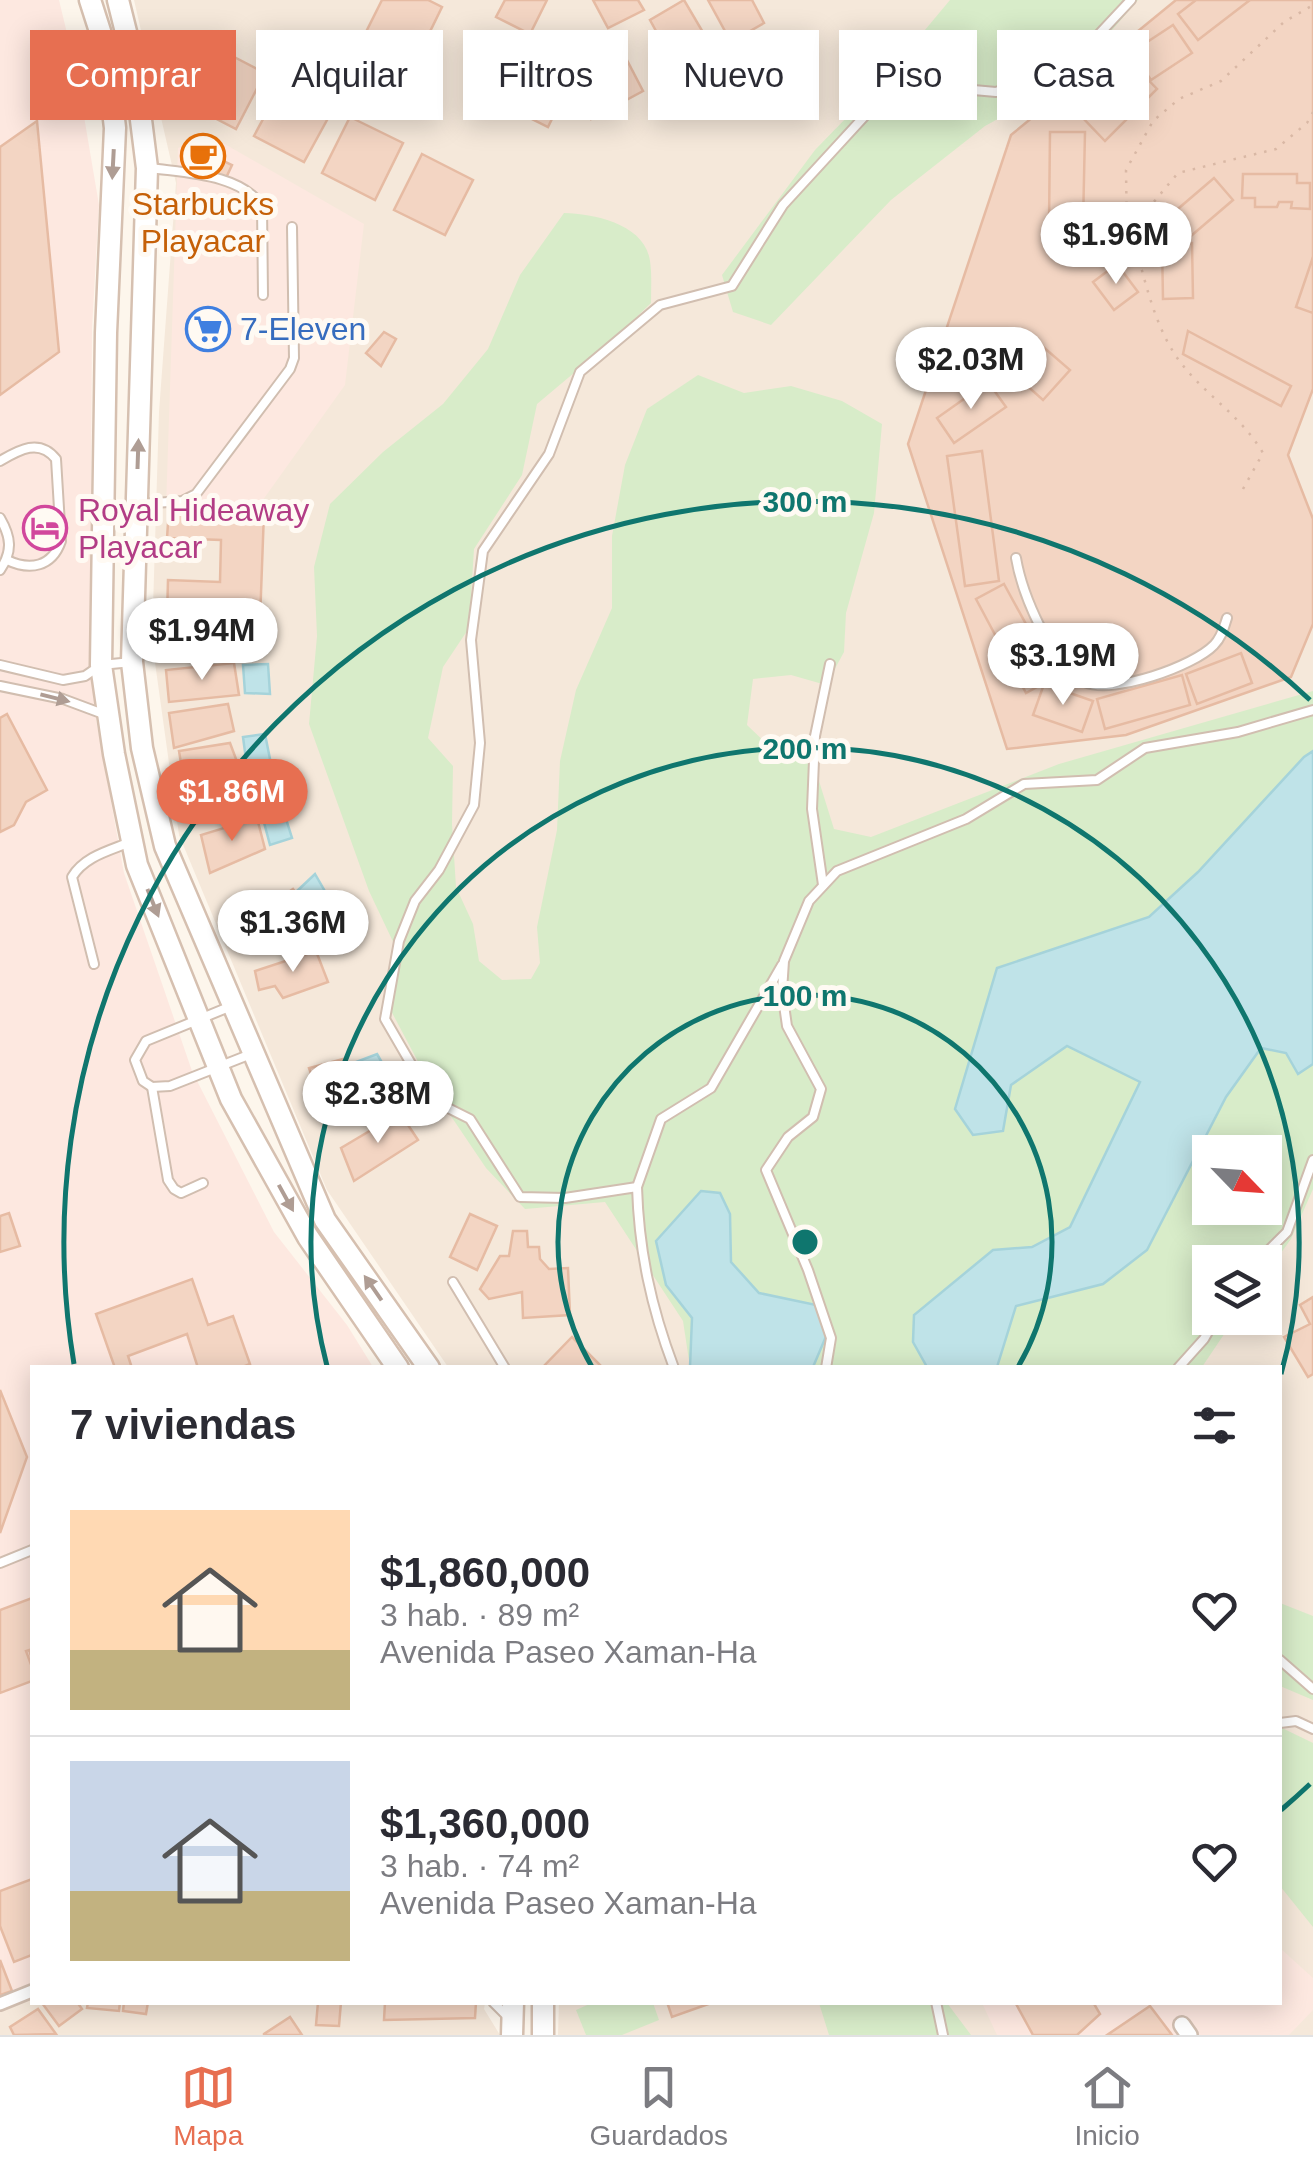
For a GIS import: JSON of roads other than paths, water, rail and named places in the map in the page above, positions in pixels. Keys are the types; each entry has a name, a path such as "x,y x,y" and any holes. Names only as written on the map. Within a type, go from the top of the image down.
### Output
{"main road":[{"path":"90,0 106,50 115,128 100,665 138,865 231,1099 308,1236 396,1365"},
{"path":"118,0 134,64 146,168 132,662 142,748 165,846 325,1220 427,1365"},
{"path":"110,249 144,246"},
{"path":"114,754 142,748"},
{"path":"543,2005 543,2035"}],"street":[{"path":"0,2004 30,1992"}],"lane":[{"path":"637,1187 565,1198 520,1197 470,1120 432,1100 385,1019 399,941 415,901 438,870 474,804 480,743 471,640 484,551 549,454 580,372 660,304 732,286 783,206 896,83 996,92 1072,63 1131,0"},
{"path":"146,168 226,182 255,196 262,206 263,296"},
{"path":"136,505 182,500 196,494 290,368 294,358 292,227"},
{"path":"0,461 22,448 38,446 56,459 61,541 56,554 46,563 22,567 7,560"},
{"path":"0,518 10,544 0,570"},
{"path":"1016,558 1020,583 1053,648 1071,672 1088,684 1144,679 1187,664 1212,648 1227,618"},
{"path":"0,665 63,680 85,676 100,665 132,662"},
{"path":"822,885 812,809 816,736 830,664"},
{"path":"0,686 63,699 108,716"},
{"path":"673,1365 647,1288 637,1187 661,1120 711,1088 784,962 810,901 822,885 838,871 966,819 1024,784 1097,780 1145,748 1238,732 1313,710"},
{"path":"94,964 72,877 92,857 133,842"},
{"path":"784,962 786,1026 821,1089 813,1117 788,1137 766,1170 832,1338 827,1365"},
{"path":"204,1183 181,1193 168,1180 152,1088 143,1080 135,1060 146,1041 234,1006"},
{"path":"152,1088 170,1086 254,1053"},
{"path":"1274,1245 1287,1232 1313,1160"},
{"path":"308,1236 325,1220"},
{"path":"453,1282 503,1365"},
{"path":"1181,1365 1206,1335"},
{"path":"0,1563 30,1551"},
{"path":"1282,1662 1313,1688"},
{"path":"1282,1723 1296,1721 1313,1729"},
{"path":"937,2005 943,2035"}],"water":[{"path":"268,664 270,694 245,693 243,665"},
{"path":"265,734 271,764 247,767 243,737"},
{"path":"1313,751 1313,1064 1298,1074 1286,1053 1261,1048 1226,1097 1206,1135 1192,1135 1192,1163 1147,1250 1103,1284 1016,1306 998,1365 926,1365 913,1342 914,1315 993,1250 1032,1247 1070,1227 1140,1082 1067,1046 1011,1085 1003,1131 973,1135 955,1109 997,968 1149,917 1198,872"},
{"path":"282,806 292,838 270,845 262,815"},
{"path":"315,874 330,900 311,914 296,892"},
{"path":"377,1054 384,1066 384,1080 370,1087 360,1082 356,1062"},
{"path":"701,1191 720,1193 730,1214 731,1262 759,1293 821,1306 830,1327 814,1365 690,1365 692,1318 666,1285 656,1241"}],"place":[{"name":"Starbucks Playacar","path":"203,156"},
{"name":"7-Eleven","path":"208,329"},
{"name":"Royal Hideaway Playacar","path":"45,528"}]}
